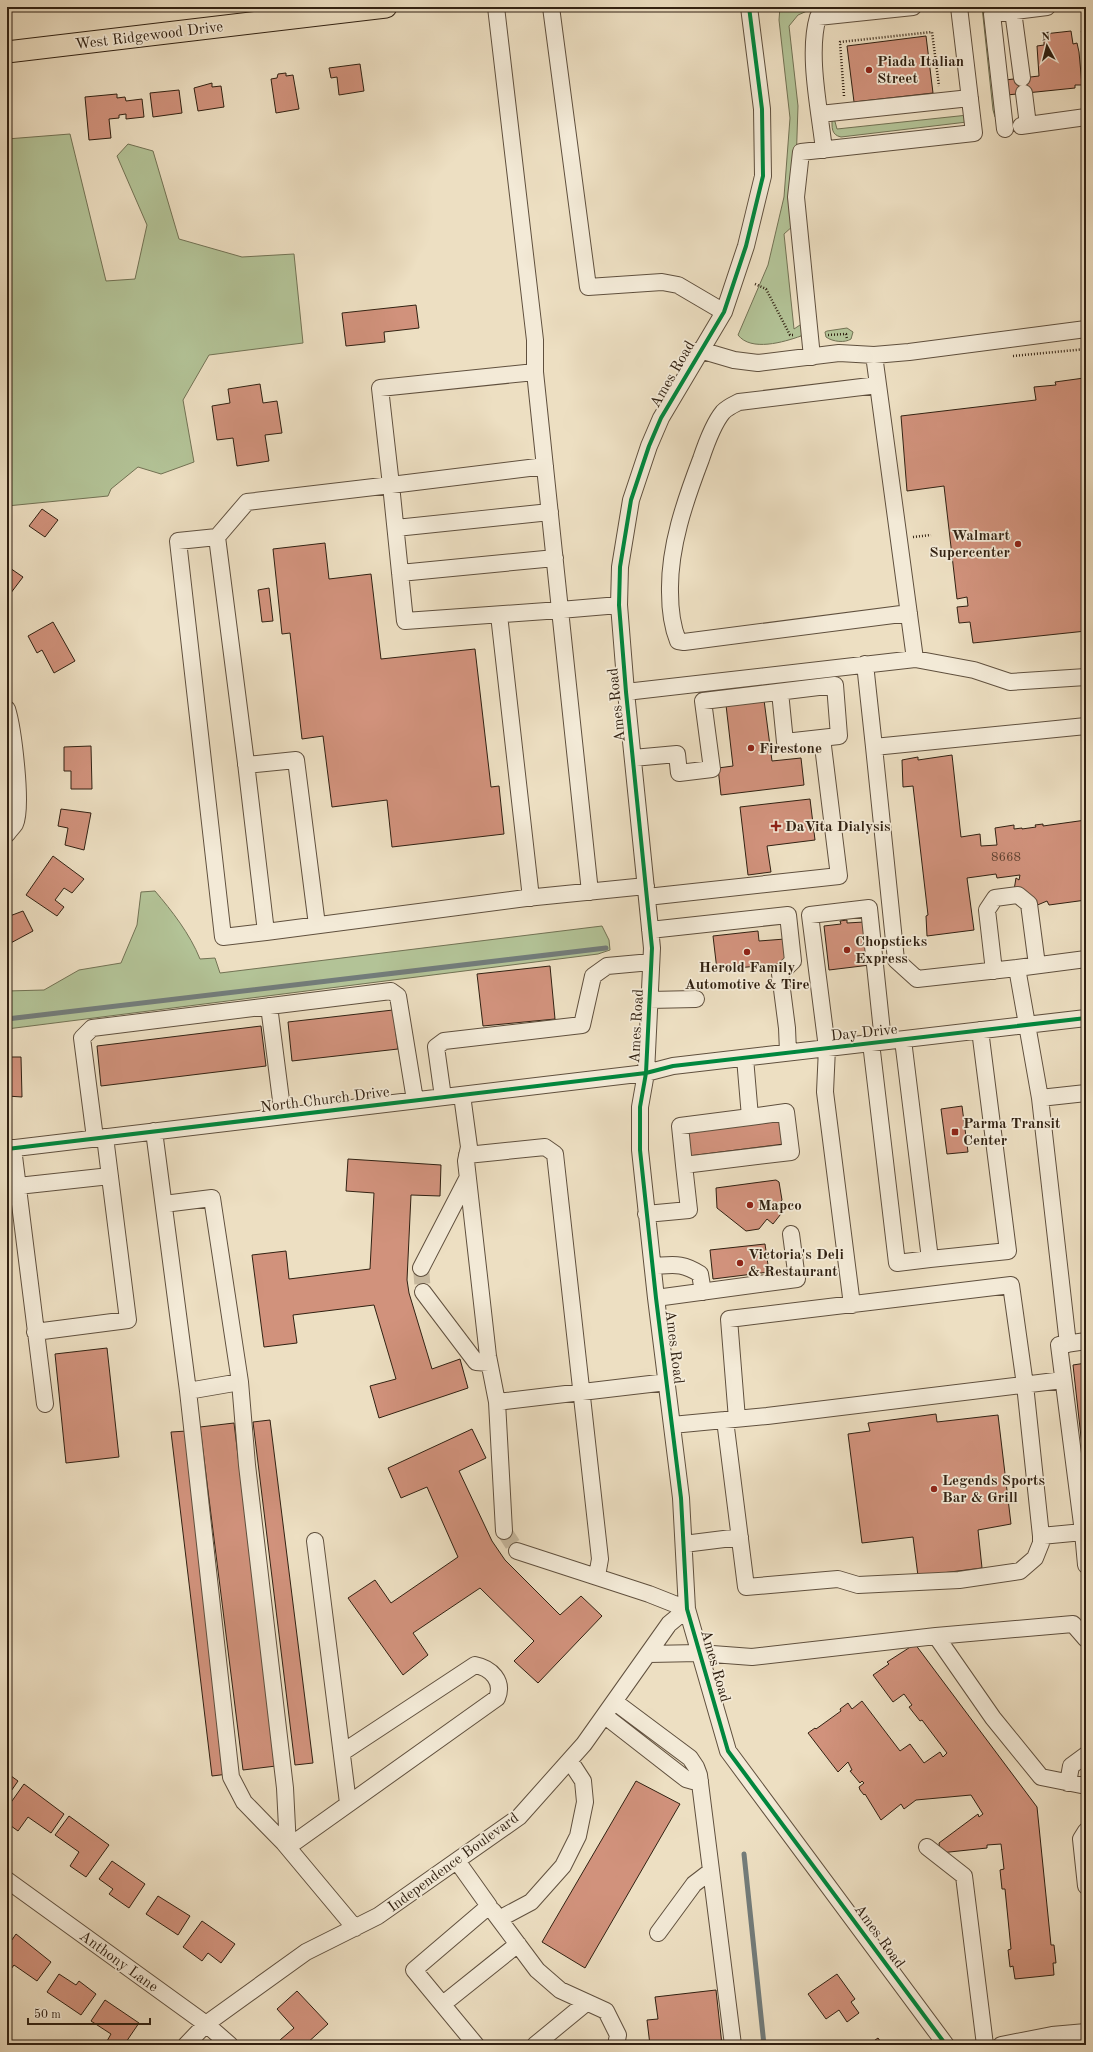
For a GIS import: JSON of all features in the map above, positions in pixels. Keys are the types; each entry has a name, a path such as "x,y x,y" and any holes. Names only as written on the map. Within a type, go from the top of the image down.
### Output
{"main road":[{"name":"West Ridgewood Drive","path":"7,52 386,7"}],"street":[{"path":"496,7 535,340 536,373 545,466 590,892"},
{"path":"551,7 588,287 662,282 678,285 724,312"},
{"name":"Ames Road","path":"749,7 762,109 763,176 746,246 724,312 700,350 661,418 649,446 630,500 620,567 619,605 626,692 650,930 651,962 646,1073 640,1107 640,1150 646,1214 682,1498 687,1609 728,1751 946,2045"},
{"path":"824,150 814,63 814,32 818,18 913,7"},
{"path":"812,357 796,197 801,152 974,133 959,7"},
{"path":"1004,129 992,14 1047,7"},
{"path":"1013,11 1023,86 1025,126 1086,117"},
{"path":"820,114 970,98"},
{"path":"700,350 734,360 758,363 839,353 874,355 1086,329"},
{"path":"874,355 915,659"},
{"path":"536,373 380,388 406,621 619,605"},
{"path":"878,385 739,402 729,406 722,413 702,456 687,496 676,539 670,592 674,630 678,641 684,642 909,613"},
{"path":"545,466 247,502 217,537 178,541 223,938 531,898 590,892 646,891 839,876 822,738"},
{"path":"396,528 550,512"},
{"path":"217,537 266,932"},
{"path":"400,573 555,558"},
{"path":"499,615 531,898"},
{"path":"626,692 915,659 974,670 1010,682 1086,677"},
{"path":"865,664 896,960 917,979 1086,959"},
{"path":"633,758 677,754 679,773 712,769 703,701 834,685 839,736 785,742 780,692"},
{"path":"7,709 10,720 18,783 15,823 7,834"},
{"path":"874,747 1086,726"},
{"path":"246,765 296,760 317,925"},
{"path":"994,971 987,910 995,898 1018,895 1029,904 1037,965"},
{"path":"852,1305 825,1092 827,1048 810,915 869,908 877,1042 897,1263 1008,1251 980,1030"},
{"path":"650,930 788,915 793,961 780,974 787,1028 788,1052"},
{"path":"443,1097 436,1047 444,1041 582,1025 593,976 607,966 651,962"},
{"path":"1017,968 1040,1098 1068,1344"},
{"path":"35,1332 128,1320 110,1176 100,1138 82,1038 92,1028 391,990 398,996 415,1100"},
{"path":"649,1000 696,999"},
{"path":"269,1006 283,1116"},
{"name":"Day Drive","path":"646,1073 673,1066 1086,1018"},
{"path":"903,1040 930,1259"},
{"path":"745,1058 750,1117"},
{"name":"North Church Drive","path":"10,1148 646,1073"},
{"path":"1040,1098 1086,1093"},
{"path":"462,1095 469,1147 467,1155 468,1179 489,1363 497,1402 504,1531"},
{"path":"646,1214 689,1210 684,1165 680,1126 786,1112 791,1152 684,1165"},
{"path":"154,1131 188,1392 232,1777 244,1802 288,1847 355,1928"},
{"path":"467,1155 545,1147 555,1154 583,1392 600,1559 597,1576"},
{"path":"10,1148 18,1186 45,1404"},
{"path":"18,1186 110,1176"},
{"path":"421,1268 468,1179"},
{"path":"164,1204 212,1198 240,1382 285,1788 288,1847"},
{"path":"656,1298 797,1279 791,1234"},
{"path":"653,1266 681,1264 692,1269 700,1274 703,1292"},
{"path":"1011,1285 1025,1385 1041,1536 1041,1543 1036,1558 1020,1571 959,1580 858,1585 838,1579 746,1587 740,1537 731,1419 729,1319 852,1305 1011,1285"},
{"path":"423,1292 476,1362 489,1363"},
{"path":"1086,1341 1059,1345 1086,1565"},
{"path":"672,1426 1063,1380"},
{"path":"188,1392 240,1382"},
{"path":"497,1402 667,1382"},
{"path":"1041,1536 1083,1532"},
{"path":"684,1544 740,1537"},
{"path":"315,1541 343,1752 348,1803"},
{"path":"517,1551 597,1576 687,1609"},
{"name":"Independence Boulevard","path":"186,2045 206,2024 306,1952 378,1916 519,1817 570,1761 605,1716 669,1624 687,1609"},
{"path":"649,1654 699,1653 752,1657 936,1636 1073,1624 1086,1639"},
{"path":"936,1636 993,1718 1041,1777 1086,1786"},
{"path":"288,1847 497,1698 500,1692 499,1685 492,1672 484,1667 475,1665 343,1752"},
{"path":"615,1702 690,1758 696,1767 700,1781 733,2045"},
{"path":"605,1716 686,1779 700,1781"},
{"path":"1068,1783 1071,1766 1086,1755"},
{"path":"499,1919 531,1902 563,1866 578,1836 585,1802 583,1781 570,1761"},
{"path":"1084,1836 1086,1886"},
{"path":"927,1848 964,1876 985,2045"},
{"path":"457,1861 537,1970 560,1990 606,2011 618,2035 616,2045"},
{"path":"658,1934 694,1884 711,1871"},
{"name":"Anthony Lane","path":"7,1880 206,2024 230,2045"},
{"path":"476,2045 414,1970 489,1906"},
{"path":"443,2004 518,1944"},
{"path":"535,2045 586,2003"},
{"path":"1001,2045 1040,2041 1086,2032"}],"path":[{"path":"1082,30 1086,59"},
{"path":"845,101 840,42 932,32 939,89"},
{"path":"755,284 766,289 790,335 797,335"},
{"path":"1033,355 1086,349"}],"green space":[{"path":"780,7 816,7 798,15 789,26 798,106 794,225 784,234 794,329 806,321 806,323 801,336 777,343 759,344 744,340 738,335 768,265 784,197 790,118 779,20"},
{"path":"982,7 989,7 998,118 995,117 993,110"},
{"path":"968,115 967,122 841,137 834,133 832,128 832,119 834,118 837,129"},
{"path":"70,134 106,281 135,279 147,225 117,156 128,144 153,151 179,239 242,257 294,254 303,343 209,355 183,400 194,462 161,474 138,467 111,489 108,496 7,506 7,139"},
{"path":"847,328 853,332 851,339 835,341 826,337 825,332 827,331"},
{"path":"155,891 186,932 200,959 215,958 220,973 602,926 609,940 610,950 598,954 7,1029 7,991 44,990 79,970 121,963 137,925 141,892"}],"building":[{"path":"1071,31 1073,44 1077,43 1079,52 1082,85 1075,85 1075,88 1007,95 1005,80 1039,76 1037,46 1044,45 1044,34"},
{"path":"926,36 933,93 854,102 847,46"},
{"path":"360,64 364,91 339,95 337,77 331,78 329,68"},
{"path":"286,73 286,76 293,75 299,109 276,113 271,79 277,78 278,74"},
{"path":"212,83 212,87 221,86 224,107 198,111 194,88"},
{"path":"179,90 182,113 153,117 150,93"},
{"path":"117,94 117,98 125,97 126,101 142,99 144,117 126,119 126,114 119,115 119,118 109,119 111,138 89,140 85,97"},
{"path":"416,305 419,328 384,332 385,342 346,346 342,313"},
{"name":"Walmart Supercenter","path":"1084,378 1086,394 1086,631 973,643 970,622 959,623 957,607 968,606 967,597 957,599 944,486 907,491 901,416 1036,400 1034,387 1056,385 1055,382"},
{"path":"260,384 263,403 277,401 282,433 265,435 269,461 237,466 233,438 217,440 212,406 230,403 228,389"},
{"path":"42,509 58,520 45,537 29,526"},
{"path":"325,543 329,579 371,574 381,659 475,649 491,787 499,786 504,834 392,847 387,800 332,807 323,736 302,739 290,633 282,634 273,549"},
{"path":"7,566 23,577 7,598"},
{"path":"269,588 273,621 262,622 258,590"},
{"path":"53,622 75,661 54,673 42,650 37,653 28,636"},
{"path":"764,700 772,761 801,758 804,785 721,795 718,768 733,766 726,705"},
{"path":"91,746 92,789 71,789 71,771 64,771 64,747"},
{"path":"952,755 961,837 980,834 981,846 997,845 995,828 1014,825 1014,829 1022,829 1036,827 1035,825 1043,824 1043,826 1086,820 1086,900 1049,905 1047,901 1035,906 1014,890 1016,878 1019,880 1020,875 997,878 996,874 967,878 974,930 927,936 926,916 928,915 913,786 903,787 902,760 918,757 918,760"},
{"path":"810,799 815,840 767,846 771,872 748,875 740,807"},
{"path":"61,809 91,813 84,850 65,845 68,828 58,826"},
{"path":"53,856 84,879 72,893 64,888 55,900 64,907 57,916 26,895"},
{"path":"23,911 33,931 7,945 7,917"},
{"path":"847,920 847,923 864,922 870,965 829,970 824,926 841,924 840,921"},
{"path":"758,931 759,941 785,939 788,963 717,970 713,936"},
{"path":"550,966 555,1019 483,1026 477,974"},
{"path":"393,1010 398,1049 292,1061 288,1022"},
{"path":"261,1026 266,1066 101,1086 97,1046"},
{"path":"7,1057 21,1057 22,1097 7,1096"},
{"path":"962,1106 968,1152 947,1154 941,1109"},
{"path":"781,1121 784,1144 689,1156 686,1133"},
{"path":"348,1159 441,1165 440,1196 411,1195 407,1280 409,1293 432,1369 460,1359 468,1388 379,1418 370,1386 396,1379 374,1305 293,1315 297,1343 264,1347 252,1255 286,1251 289,1279 370,1269 374,1193 346,1191"},
{"path":"776,1180 779,1182 782,1200 778,1205 784,1210 773,1224 767,1219 759,1229 746,1231 717,1208 716,1188"},
{"path":"765,1244 769,1272 713,1279 710,1250"},
{"path":"107,1348 119,1457 66,1463 55,1354"},
{"path":"1086,1363 1086,1482 1073,1365"},
{"path":"936,1414 937,1422 998,1415 1011,1524 978,1530 982,1568 918,1576 913,1537 862,1543 848,1434 870,1431 868,1423"},
{"path":"270,1420 313,1763 295,1765 253,1422"},
{"path":"234,1423 276,1766 243,1770 200,1427"},
{"path":"472,1429 486,1458 459,1471 492,1541 505,1560 560,1615 581,1596 602,1616 538,1683 514,1661 534,1641 480,1588 413,1633 428,1655 403,1675 348,1598 375,1580 391,1603 458,1557 427,1487 401,1498 388,1468"},
{"path":"187,1431 228,1774 212,1776 171,1432"},
{"path":"915,1644 1037,1807 1051,1945 1054,1945 1056,1963 1053,1963 1054,1975 1015,1979 1013,1966 1010,1967 1008,1950 1011,1949 1005,1889 1002,1889 1000,1870 1004,1869 1001,1844 987,1845 987,1848 940,1853 939,1843 978,1814 979,1817 983,1814 971,1795 916,1800 904,1809 901,1804 881,1820 865,1794 864,1795 860,1790 859,1787 864,1783 862,1781 860,1783 850,1771 852,1770 848,1762 838,1772 808,1733 841,1711 840,1709 848,1703 852,1709 862,1701 900,1751 910,1744 924,1763 940,1752 943,1757 947,1753 922,1720 920,1721 909,1707 912,1705 904,1694 893,1702 873,1675 889,1664 887,1662"},
{"path":"7,1773 18,1781 7,1797"},
{"path":"636,1781 680,1804 585,1968 542,1942"},
{"path":"24,1784 64,1814 51,1833 28,1817 18,1831 7,1823 7,1808"},
{"path":"69,1816 109,1845 86,1877 70,1866 79,1852 55,1835"},
{"path":"112,1861 145,1884 129,1908 109,1894 113,1889 99,1879"},
{"path":"158,1896 190,1916 178,1935 146,1914"},
{"path":"202,1921 235,1944 221,1963 208,1953 202,1961 183,1947"},
{"path":"16,1934 51,1962 37,1981 14,1965 8,1973 7,1972 7,1947"},
{"path":"59,1974 76,1985 79,1981 96,1994 81,2015 47,1992"},
{"path":"837,1974 855,1999 851,2002 859,2013 847,2022 839,2010 826,2019 808,1994"},
{"path":"716,1990 722,2045 650,2045 647,2020 658,2019 655,1997"},
{"path":"297,1991 328,2024 305,2045 284,2045 280,2040 294,2028 277,2009"},
{"path":"105,2000 139,2023 124,2045 113,2045 107,2041 111,2034 91,2021"},
{"path":"878,2038 883,2045 868,2045"}],"waterway":[{"path":"7,1019 606,948"},
{"path":"744,1854 764,2045"}],"tunnel":[{"path":"421,1268 423,1292"},
{"path":"504,1531 517,1551"}],"cycle path":[{"path":"749,7 762,109 763,176 746,246 724,312 661,418 649,446 631,500 620,567 619,605 626,692 652,948 646,1073 640,1107 640,1150 656,1298 681,1498 687,1609 728,1751 946,2045"},
{"path":"7,1149 646,1073 673,1066 1086,1018"}],"place":[{"name":"Piada Italian Street","path":"869,70"},
{"name":"Walmart Supercenter","path":"1018,544"},
{"name":"Firestone","path":"751,748"},
{"name":"DaVita Dialysis","path":"776,826"},
{"name":"Chopsticks Express","path":"847,950"},
{"name":"Herold Family Automotive & Tire","path":"747,952"},
{"name":"Parma Transit Center","path":"955,1132"},
{"name":"Mapco","path":"750,1205"},
{"name":"Victoria's Deli & Restaurant","path":"740,1263"},
{"name":"Legends Sports Bar & Grill","path":"934,1489"}]}
